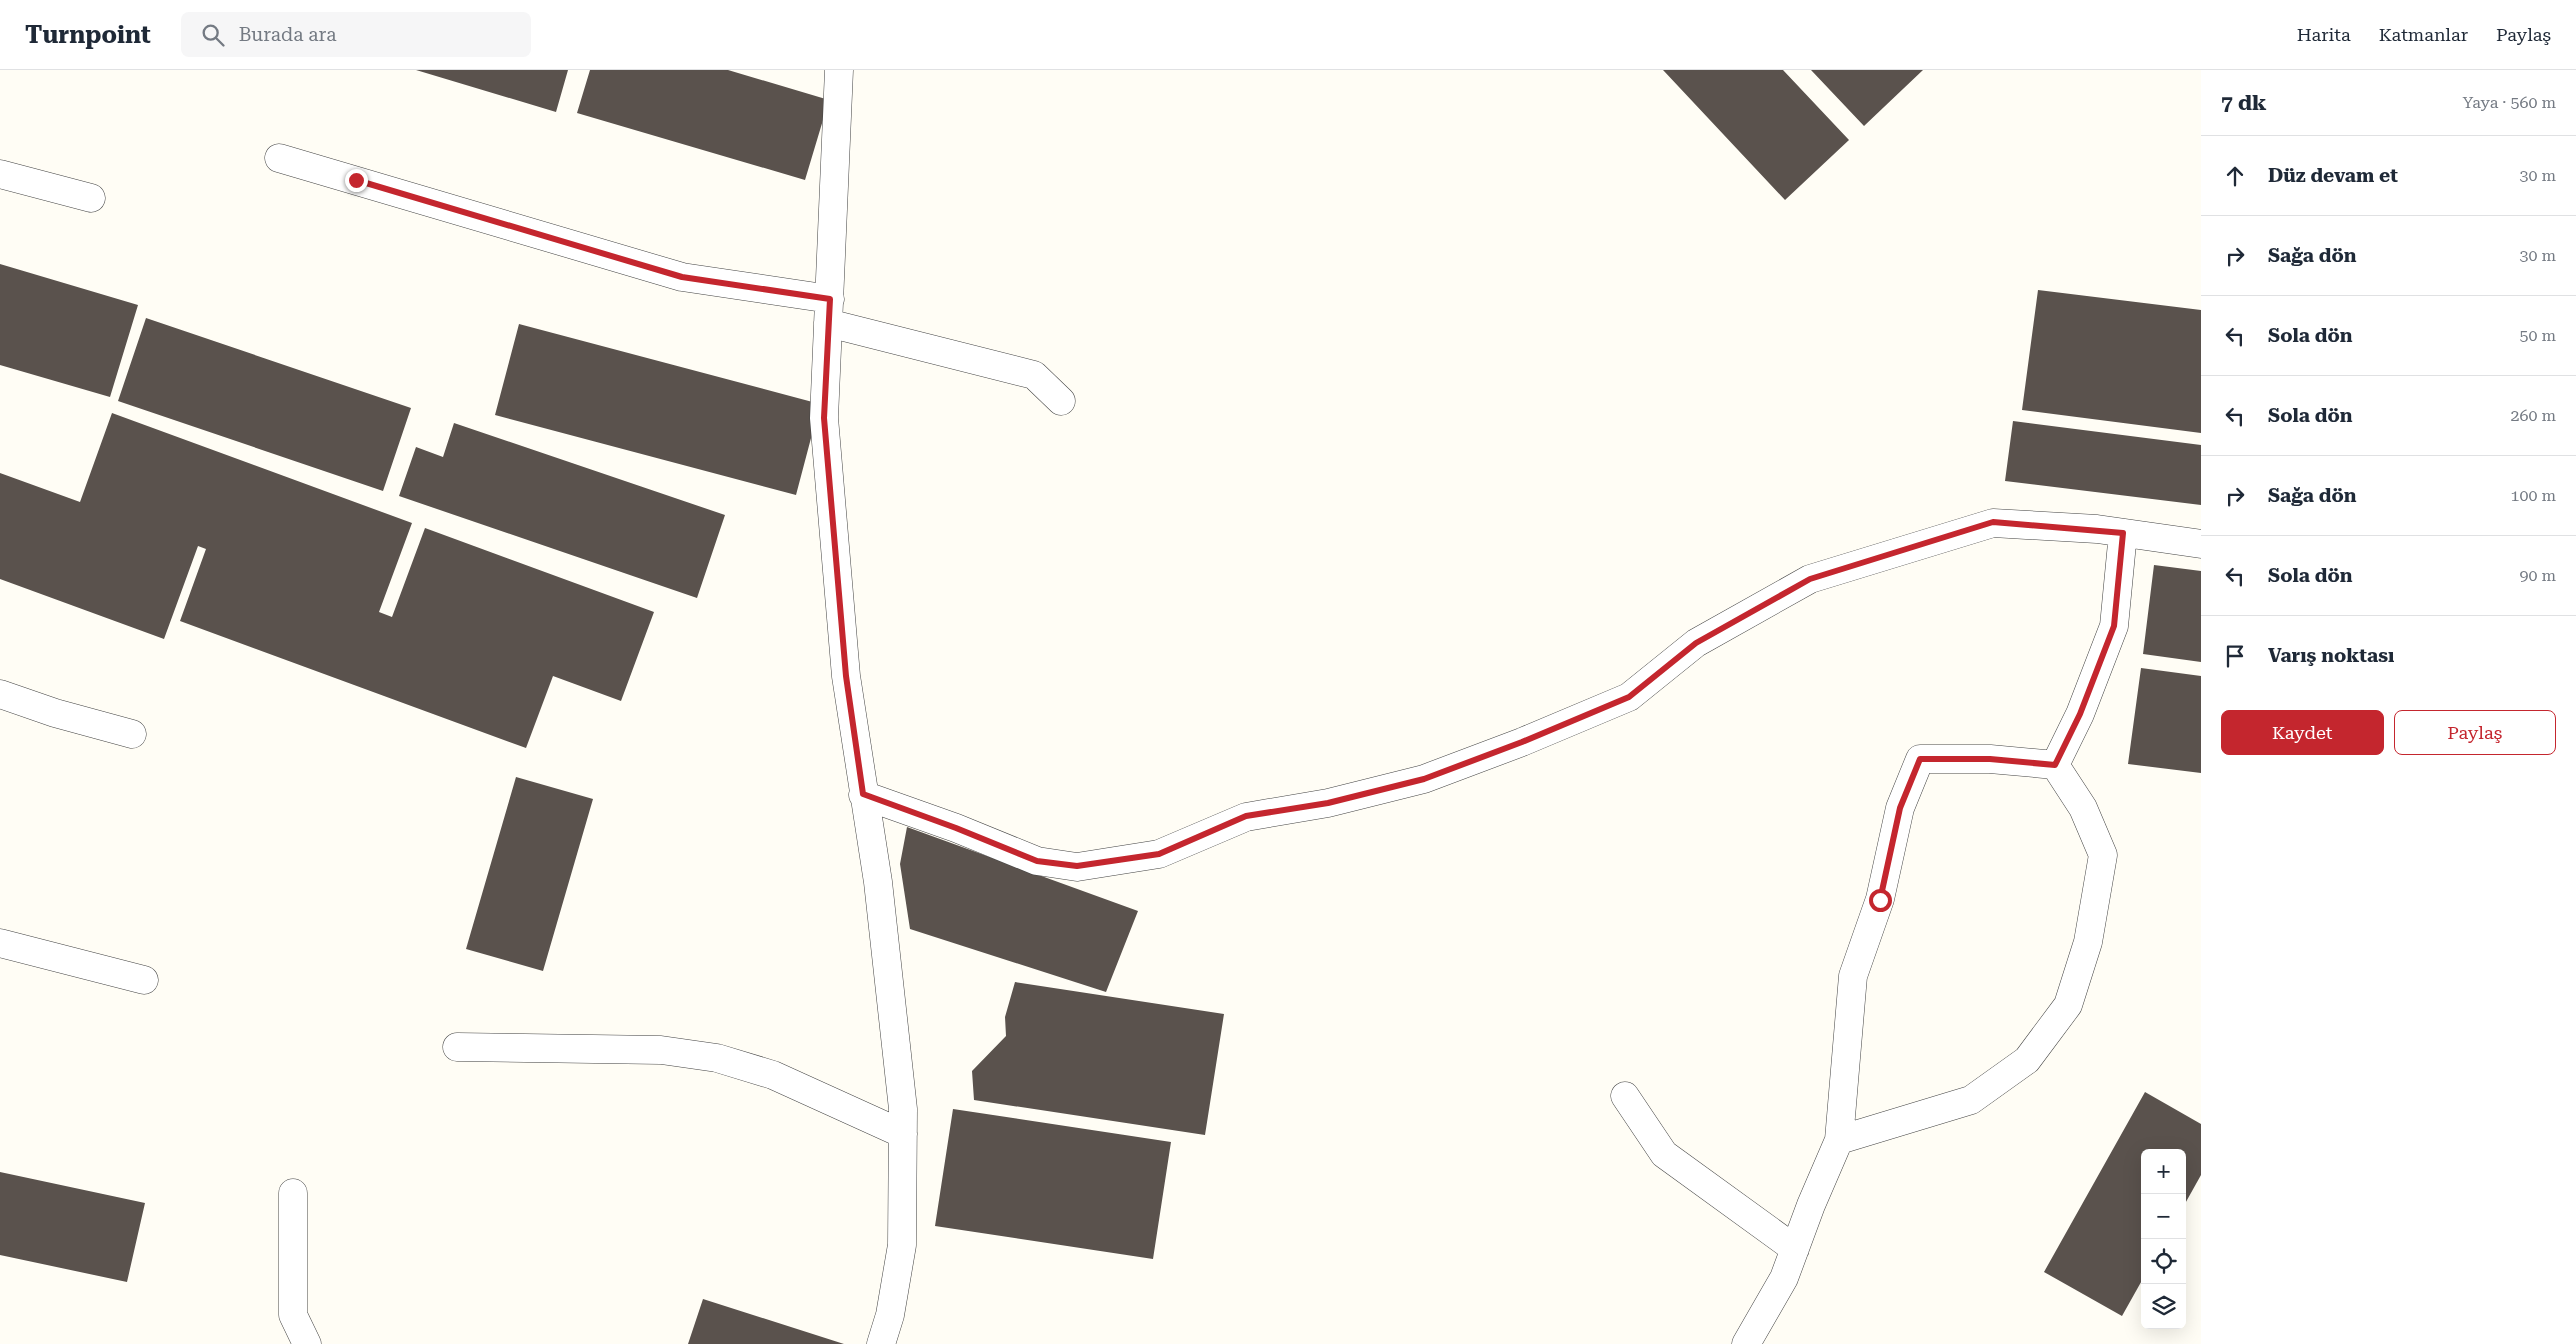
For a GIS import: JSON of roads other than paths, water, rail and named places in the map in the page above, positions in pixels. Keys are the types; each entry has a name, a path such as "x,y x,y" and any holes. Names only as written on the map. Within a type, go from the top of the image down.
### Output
{"street":[{"path":"839,70 824,418 846,676 878,882 903,1109 902,1245 890,1315 881,1344"},
{"path":"279,158 682,277 829,311 1034,375 1061,401"},
{"path":"0,174 91,198"},
{"path":"863,794 956,828 1037,861 1077,866 1159,854 1246,816 1328,803 1424,779 1522,742 1629,697 1696,643 1810,579 1993,522 2123,533 2201,544"},
{"path":"2055,765 2080,714 2114,626 2123,533"},
{"path":"0,694 55,713 132,734"},
{"path":"1746,1344 1784,1278 1839,1140 1852,976 1880,900 1900,808 1920,759 1990,759 2055,765"},
{"path":"1839,1140 1971,1100 2027,1060 2068,1005 2088,942 2104,856 2083,808 2055,765"},
{"path":"0,943 144,980"},
{"path":"457,1047 661,1050 717,1058 773,1075 903,1134"},
{"path":"1625,1096 1664,1154 1795,1249"},
{"path":"293,1193 293,1315 307,1344"}]}
